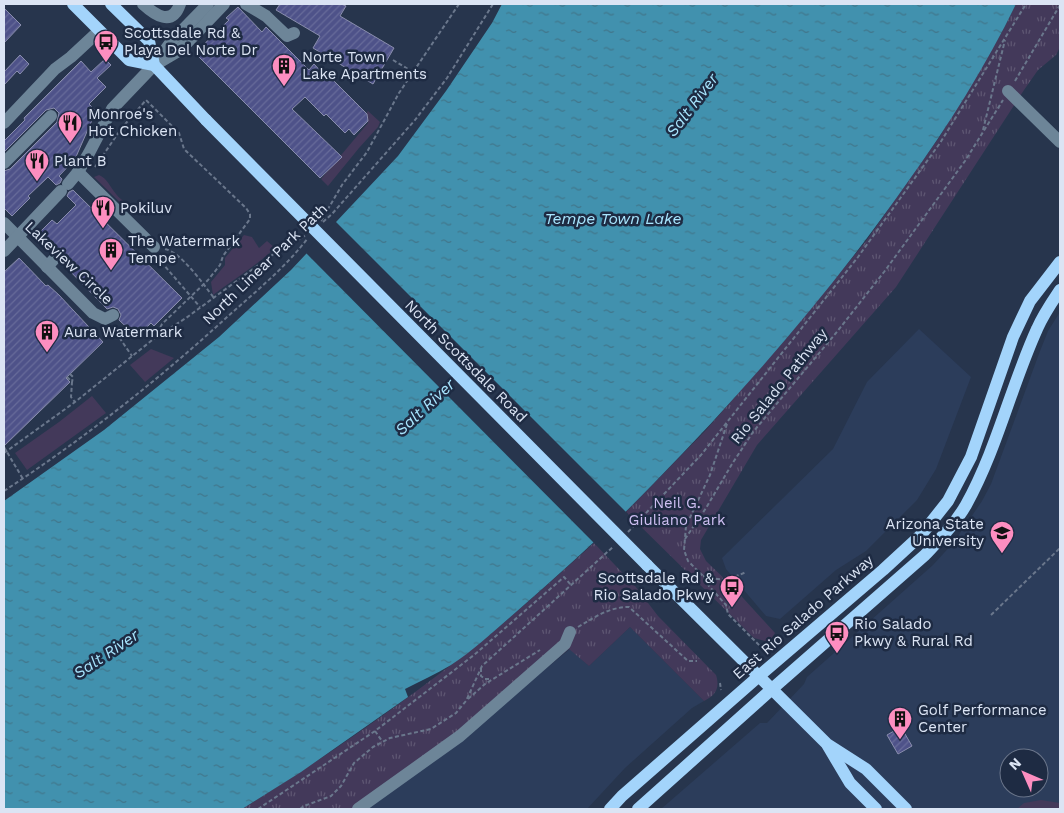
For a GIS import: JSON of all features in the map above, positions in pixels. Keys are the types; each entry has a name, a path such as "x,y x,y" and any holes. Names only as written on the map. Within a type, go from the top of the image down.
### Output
{"main road":[{"path":"72,4 129,60 154,65 149,41 111,4"},
{"name":"North Scottsdale Road","path":"154,65 206,120 827,744"},
{"name":"East Rio Salado Parkway","path":"610,809 622,796 921,535 948,501 971,457 1013,337 1030,301 1060,262"},
{"path":"638,809 925,555 956,520 977,483 992,448 1037,328 1060,290"},
{"path":"827,744 850,783 876,809"},
{"path":"827,744 866,769 906,809"}],"street":[{"path":"143,4 155,15 160,16 174,14 180,4"},
{"path":"4,251 64,187 85,172 112,109 154,65 171,42 208,4"},
{"path":"154,65 180,50 224,4"},
{"path":"246,4 290,34"},
{"path":"4,122 55,69 71,57 99,30"},
{"path":"1008,92 1060,142"},
{"path":"4,163 51,116"},
{"path":"85,172 154,247"},
{"name":"Lakeview Circle","path":"4,223 17,237 52,262 93,313 109,317"},
{"path":"358,809 460,736 566,644 570,632"}],"path":[{"path":"393,60 413,72 459,4"},
{"name":"North Linear Park Path","path":"413,72 399,93 367,152 337,192 322,222 332,214 420,113 447,78 493,4"},
{"path":"728,422 825,300 940,143 1026,4"},
{"name":"Rio Salado Pathway","path":"685,539 753,432 836,333 924,218 983,132 1060,5"},
{"path":"983,132 1005,38"},
{"path":"85,172 146,100 179,133 184,149 250,214 250,219 223,256 220,265 204,284 162,324 156,337"},
{"name":"North Linear Park Path","path":"4,491 136,395 199,343 298,251 308,235 279,250 214,298"},
{"path":"4,454 75,402 156,337 200,308 214,298 204,284 170,250 154,247 156,255 200,308"},
{"path":"109,317 132,356"},
{"path":"70,374 73,378 70,397 75,402"},
{"path":"67,377 72,382"},
{"name":"Rio Salado Pathway","path":"685,539 686,526 710,475 728,422"},
{"name":"Rio Salado Pathway","path":"628,533 701,455 728,422"},
{"path":"4,447 23,479"},
{"path":"685,539 684,555 688,561 726,605 728,614 761,647 766,649"},
{"path":"466,701 482,666 614,547"},
{"path":"991,615 1060,548"},
{"path":"702,576 718,580 728,580 746,572"},
{"path":"258,809 375,731 474,656 564,577 571,586"},
{"path":"570,632 603,612 614,608 629,607 688,661 697,661"},
{"path":"300,809 331,796 341,786 354,763 368,750 382,741 432,729 456,713 485,684 547,646"},
{"path":"482,666 482,676 485,679 492,679"},
{"path":"720,683 721,690"},
{"path":"375,731 382,741"}],"shaded area":[{"name":"Arizona State University","path":"1060,312 1060,809 661,809 760,723 767,723 804,684 807,677 933,565 954,542 982,501 991,484 1048,331"},
{"name":"Arizona State University","path":"919,329 971,377 936,469 917,500 866,551 836,570 780,619 766,616 726,569 722,558 833,449 867,382"},
{"path":"630,627 704,701 692,708 625,768 587,809 353,809 460,738 570,649 589,666"}],"green space":[{"name":"Neil G. Giuliano Park","path":"1016,4 1060,4 1060,47 1056,55 1038,70 1024,90 896,287 757,445 701,540 700,549 706,561 733,587 775,633 769,642 754,638 626,512 706,430 785,340 866,241 940,136 1002,32"},
{"path":"368,111 380,122 378,127 328,186 321,179 368,123"},
{"path":"99,175 106,180 118,197 137,213 132,214 94,177"},
{"path":"244,235 252,237 259,248 267,241 275,248 253,267 213,295 211,282 225,265 225,258"},
{"path":"151,349 174,358 145,382 130,365"},
{"path":"92,396 106,413 27,470 15,453"},
{"name":"Neil G. Giuliano Park","path":"594,543 635,586 658,616 716,675 717,687 712,696 704,701 630,627 589,666 569,649 460,738 353,809 242,809 333,750 422,687 494,631"},
{"path":"1041,800 1060,803 1060,809 1017,809 1024,803"}],"water":[{"name":"Tempe Town Lake","path":"502,4 1016,4 979,73 952,118 878,223 819,300 723,411 638,499 569,565 460,659 405,689 408,697 301,772 242,809 4,809 4,501 104,430 219,337 291,270 398,156 446,91 492,23"}],"pier":[{"path":"335,221 628,514 596,545 305,252"}],"building":[{"path":"280,4 341,4 346,6 340,16 394,48 373,84 313,48 320,36 276,10"},
{"name":"Norte Town Lake Apartments","path":"238,7 262,32 266,27 309,70 314,64 326,77 328,75 367,114 368,121 354,135 349,129 345,133 305,97 292,109 342,157 320,178 195,53 229,20 226,18"},
{"path":"4,8 21,25 4,43"},
{"path":"20,55 29,64 20,74 17,71 4,85 4,72"},
{"path":"105,59 111,65 97,78 106,87 89,104 96,111 75,159 59,176 62,179 60,183 56,185 48,177 28,196 30,198 12,216 4,208 4,171 10,169 57,122 59,113 54,108 46,110 4,152 4,141 25,120 24,118 81,61 91,72"},
{"name":"The Watermark Tempe","path":"73,190 182,298 154,326 151,323 137,337 119,320 121,315 118,309 113,307 107,309 62,263 64,258 62,251 57,249 50,251 35,237 52,220 57,224 76,205 67,196"},
{"name":"Aura Watermark","path":"19,258 46,286 48,285 59,295 103,342 66,378 70,382 4,446 4,272"},
{"name":"Golf Performance Center","path":"901,727 912,746 898,754 887,735"}],"place":[{"name":"Scottsdale Rd & Playa Del Norte Dr","path":"106,63"},
{"name":"Norte Town Lake Apartments","path":"284,87"},
{"name":"Monroe's Hot Chicken","path":"70,144"},
{"name":"Plant B","path":"37,182"},
{"name":"Pokiluv","path":"103,229"},
{"name":"The Watermark Tempe","path":"111,271"},
{"name":"Aura Watermark","path":"47,353"},
{"name":"Arizona State University","path":"1002,554"},
{"name":"Scottsdale Rd & Rio Salado Pkwy","path":"732,608"},
{"name":"Rio Salado Pkwy & Rural Rd","path":"837,654"},
{"name":"Golf Performance Center","path":"900,740"}],"water label":[{"name":"Salt River","path":"692,105"},
{"name":"Salt River","path":"425,407"},
{"name":"Salt River","path":"106,654"}]}
